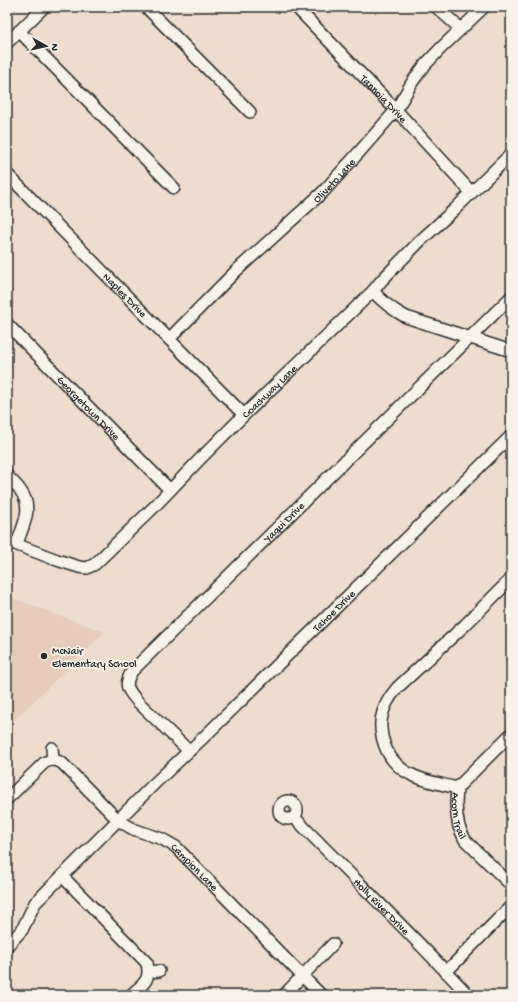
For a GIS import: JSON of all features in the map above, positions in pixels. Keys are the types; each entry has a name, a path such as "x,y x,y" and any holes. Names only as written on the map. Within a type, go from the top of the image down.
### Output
{"street":[{"path":"7,43 44,7"},
{"path":"146,7 250,112"},
{"name":"Tannoia Drive","path":"296,7 396,110 471,192"},
{"path":"436,7 461,29"},
{"name":"Oliveto Lane","path":"169,339 236,271 323,192 396,110 412,81 425,65 440,48 484,7"},
{"path":"19,31 174,188"},
{"name":"Coachway Lane","path":"12,542 35,552 79,567 87,568 95,564 115,546 244,414 373,291 420,241 511,154"},
{"name":"Naples Drive","path":"7,174 244,414"},
{"path":"373,291 392,309 406,317 511,351"},
{"name":"Yaqui Drive","path":"189,751 130,693 127,685 127,679 132,671 511,297"},
{"name":"Georgetown Drive","path":"7,324 170,490"},
{"name":"Tahoe Drive","path":"7,946 22,930 35,903 155,783 204,737 511,436"},
{"path":"7,476 25,496 28,506 27,514 12,542"},
{"name":"Acorn Trail","path":"511,579 465,625 397,688 385,706 380,724 383,742 391,759 400,767 409,774 426,781 458,788 456,804 457,816 459,827 465,840 511,885"},
{"path":"458,788 511,734"},
{"path":"7,799 44,763 48,760 53,760 52,748"},
{"name":"Campion Lane","path":"53,760 57,760 64,765 118,820 133,829 162,839 176,847 321,995"},
{"name":"Holly River Drive","path":"294,816 428,952 468,995"},
{"path":"62,876 154,972 131,995"},
{"path":"446,972 511,906"},
{"path":"284,995 333,944"}],"shaded area":[{"name":"McNair Elementary School","path":"7,596 105,632 7,727"}],"building":[{"path":"7,654 14,661 7,668"}],"place":[{"name":"McNair Elementary School","path":"44,656"}]}
